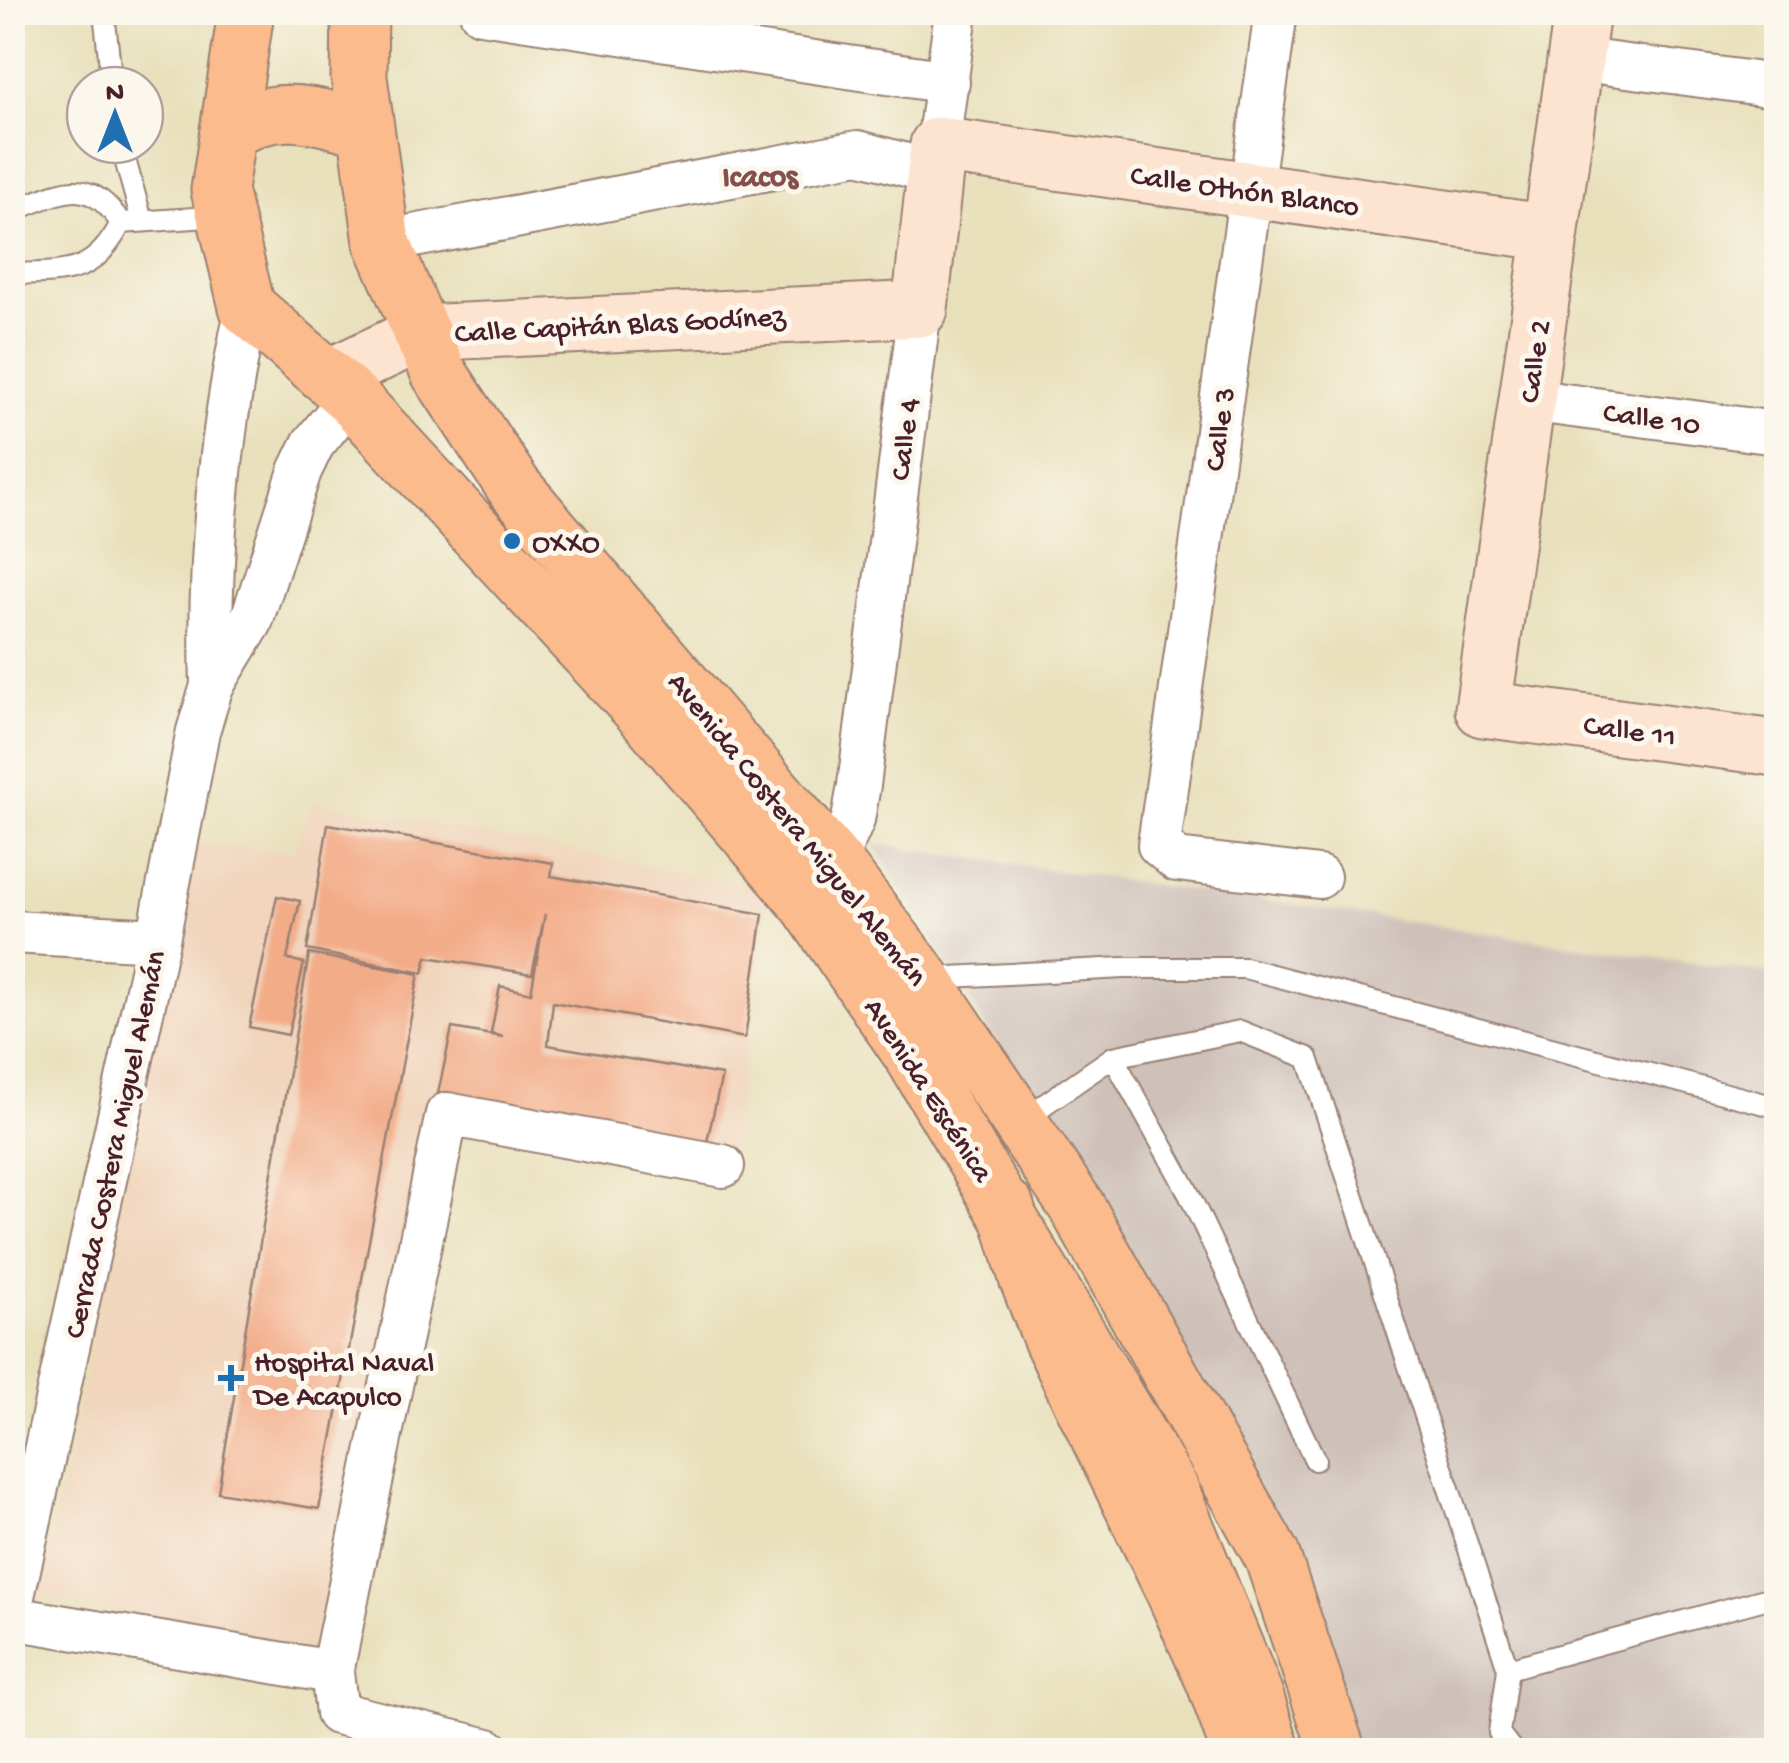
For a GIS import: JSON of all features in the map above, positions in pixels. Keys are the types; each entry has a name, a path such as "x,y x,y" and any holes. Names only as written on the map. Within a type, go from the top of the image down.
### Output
{"main road":[{"path":"246,12 219,190 225,216 248,306 340,387"},
{"name":"Avenida Costera Miguel Alemán","path":"360,12 359,77 382,242 439,373 514,487 834,862 922,978 1077,1206 1272,1556 1337,1748"},
{"path":"228,134 250,118 303,112 366,129"},
{"name":"Avenida Escénica","path":"340,387 650,720 808,904 914,1057 1170,1488 1255,1696 1272,1750"},
{"path":"1006,1207 1027,1278 1051,1339 1140,1519 1214,1681 1239,1750"}],"street":[{"path":"481,12 948,82"},
{"name":"Calle 4","path":"834,862 853,820 860,785 956,12"},
{"name":"Calle 3","path":"1276,12 1158,845 1177,860 1319,877"},
{"path":"1579,36 1776,86"},
{"name":"Calle 2","path":"1483,709 1579,36"},
{"path":"382,242 858,152 937,159"},
{"name":"Calle Othón Blanco","path":"937,159 1252,191 1551,233"},
{"name":"Cerrada Costera Miguel Alemán","path":"212,686 210,621 229,388 248,306"},
{"name":"Calle Capitán Blas Godínez","path":"340,387 422,332 920,310"},
{"name":"Cerrada Costera Miguel Alemán","path":"12,1601 26,1484 158,940 198,731 212,686 251,622 300,471 340,387"},
{"name":"Calle 10","path":"1527,400 1776,433"},
{"name":"Calle 11","path":"1483,709 1776,748"},
{"path":"12,932 158,940"},
{"path":"488,1750 337,1712 332,1672 447,1114 724,1166"},
{"path":"12,1618 332,1672"}],"lane":[{"path":"104,12 110,65"},
{"path":"124,165 132,222"},
{"path":"12,211 65,191 81,191 105,199 132,222"},
{"path":"12,274 70,272 95,260 132,222 225,216"},
{"path":"922,978 1124,968 1245,968 1776,1107"},
{"path":"1020,1121 1113,1056 1240,1031 1308,1058 1508,1669 1499,1733 1512,1750"},
{"path":"1113,1056 1186,1188 1315,1460"},
{"path":"1508,1669 1776,1596"}],"shaded area":[{"name":"Hospital Naval De Acapulco","path":"313,801 769,889 730,1160 443,1108 313,1651 40,1596 192,842 292,852"},
{"path":"873,844 1776,975 1776,1750 1329,1750 1101,1211"}],"building":[{"path":"328,824 553,863 551,876 763,914 745,1038 553,1002 548,1045 722,1075 706,1146 436,1103 452,1028 503,1037 491,1033 500,986 531,993 545,914 532,974 427,957 423,973 307,950"},
{"path":"277,896 300,901 287,959 304,963 288,1035 249,1027"},
{"path":"309,954 419,974 319,1509 218,1492"}],"place":[{"name":"OXXO","path":"512,541"},
{"name":"Hospital Naval De Acapulco","path":"231,1378"}],"district":[{"name":"Icacos","path":"760,174"}]}
